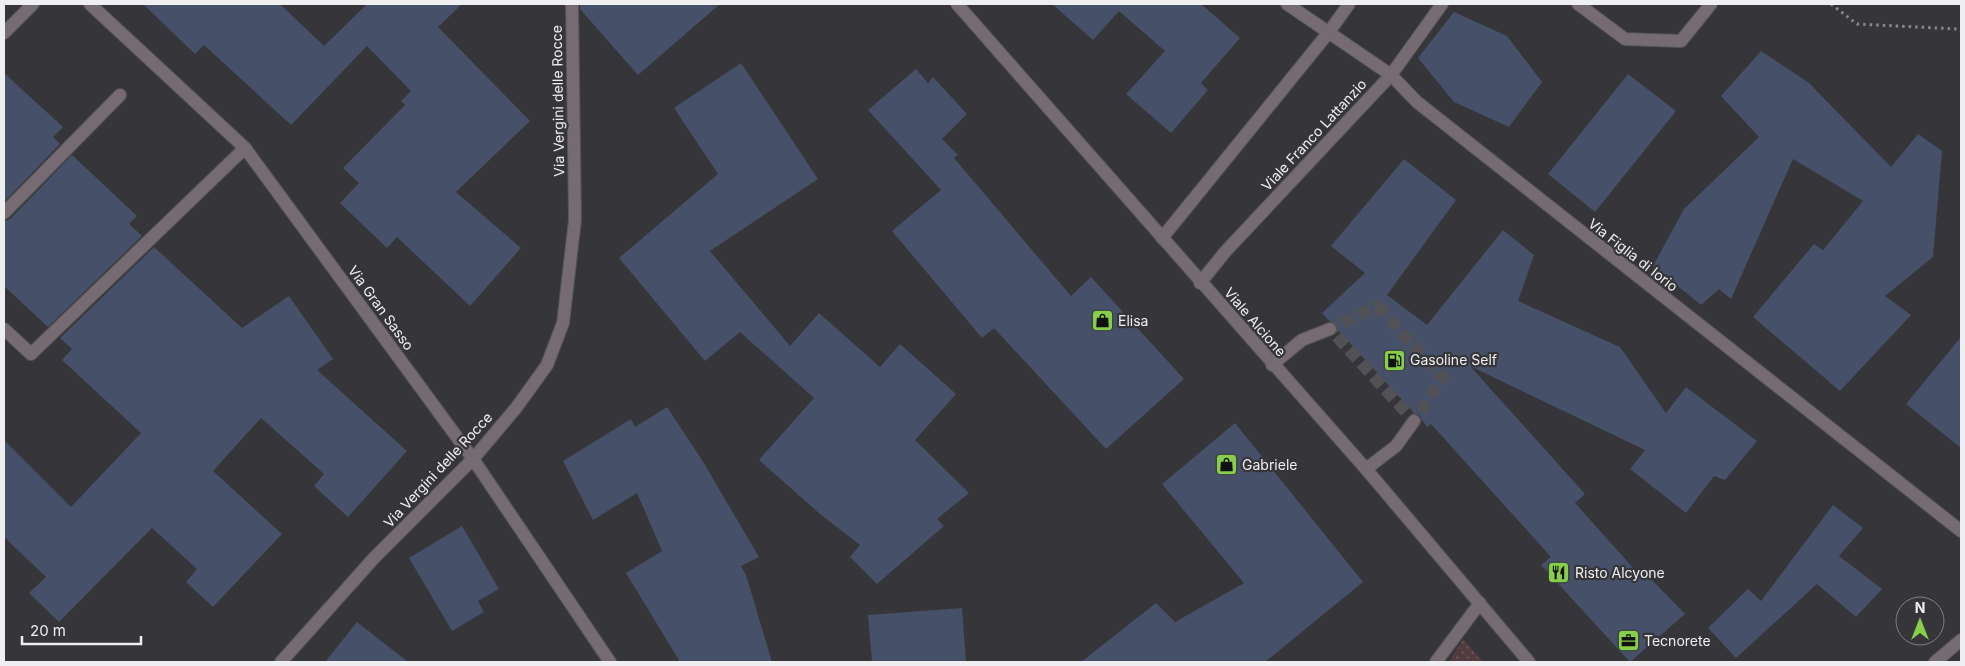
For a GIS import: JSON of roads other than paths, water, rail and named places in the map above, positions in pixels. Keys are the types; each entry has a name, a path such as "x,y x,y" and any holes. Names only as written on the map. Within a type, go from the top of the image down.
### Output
{"street":[{"path":"4,33 33,4"},
{"name":"Via Gran Sasso","path":"90,4 245,148 473,459 610,662"},
{"name":"Via Vergini delle Rocce","path":"281,662 374,558 473,459 516,408 547,365 563,323 575,220 572,4"},
{"name":"Viale Alcione","path":"957,4 1272,365 1366,469 1529,662"},
{"name":"Via Figlia di Iorio","path":"1287,4 1391,75 1417,102 1961,531"},
{"path":"1162,238 1329,32 1349,4"},
{"name":"Viale Franco Lattanzio","path":"1200,282 1225,252 1391,75 1442,4"},
{"path":"1578,4 1625,39 1680,41 1711,4"},
{"path":"4,213 120,95"},
{"path":"4,329 31,354 245,148"},
{"path":"1272,365 1302,340 1330,328"},
{"path":"1366,469 1396,446 1414,420"},
{"path":"1436,662 1480,603"},
{"path":"1935,662 1961,640"}],"tunnel":[{"path":"1377,306 1443,378 1414,421 1330,329 1377,306"}],"place":[{"name":"Elisa","path":"1102,321"},
{"name":"Gasoline Self","path":"1394,360"},
{"name":"Gabriele","path":"1226,465"},
{"name":"Risto Alcyone","path":"1559,573"},
{"name":"Tecnorete","path":"1628,641"}]}
